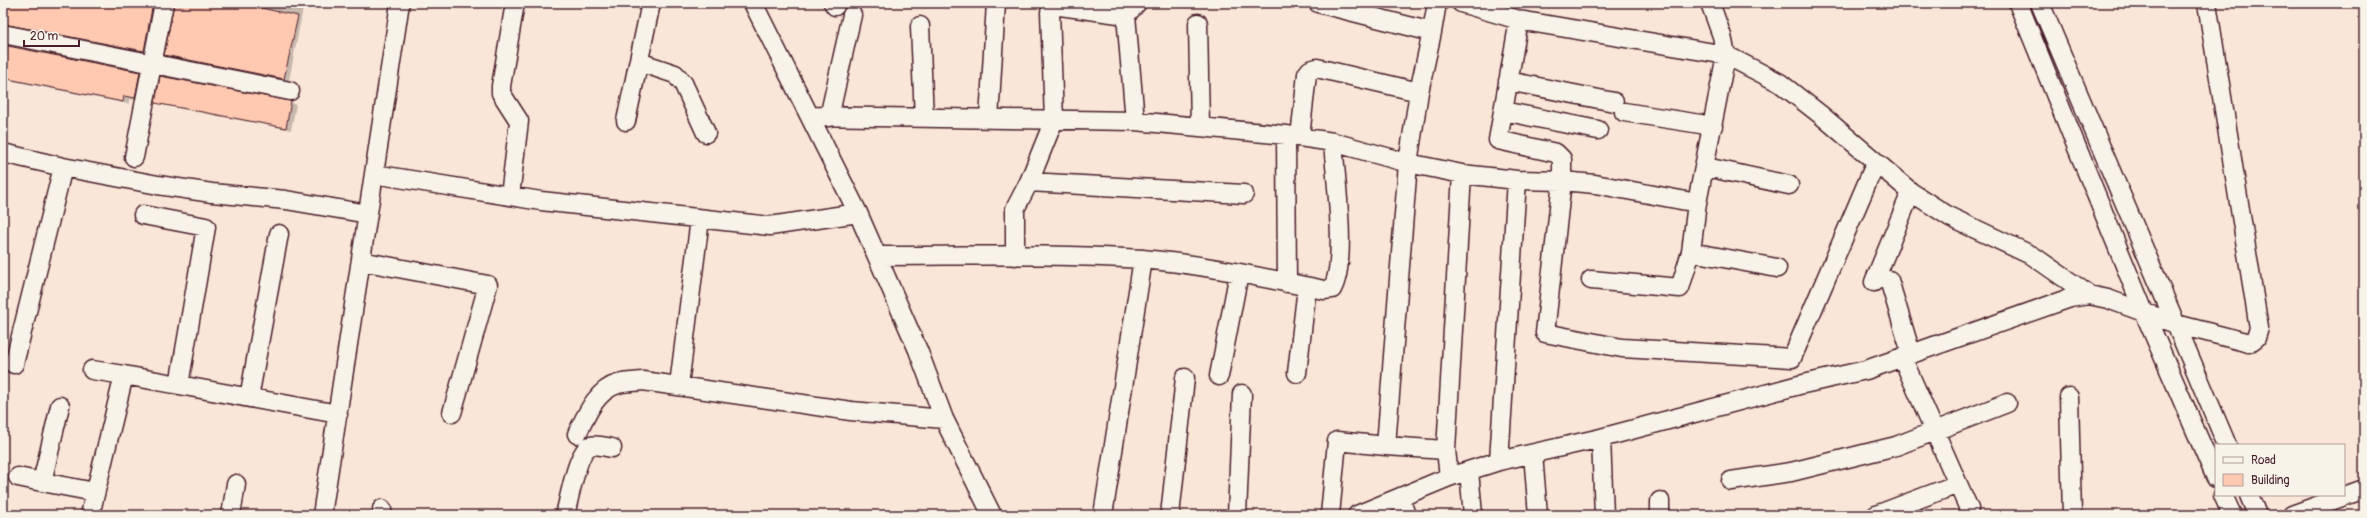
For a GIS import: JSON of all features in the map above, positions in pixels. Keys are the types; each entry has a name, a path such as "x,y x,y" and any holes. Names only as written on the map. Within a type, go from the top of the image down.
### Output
{"street":[{"path":"134,157 164,3"},
{"path":"322,515 400,3"},
{"path":"510,196 519,121 504,98 501,86 515,3"},
{"path":"626,121 651,3"},
{"path":"753,3 811,116 858,213 918,350 944,419 992,515"},
{"path":"989,118 996,3"},
{"path":"1318,3 1432,32"},
{"path":"1386,446 1408,163 1419,92 1437,3"},
{"path":"1461,3 1519,20 1726,56 1780,83 1911,192 1950,217 2033,256 2089,295"},
{"path":"1591,280 1680,288 1691,252 1698,203 1726,56 1722,36 1710,3"},
{"path":"2018,3 2144,312 2215,476"},
{"path":"2040,3 2227,444"},
{"path":"1357,515 1449,477 1499,461 1601,438 1799,385 1866,370 2070,298 2089,295 2108,299 2176,324 2249,343 2256,338 2259,328 2208,3"},
{"path":"1015,256 1015,209 1029,182 1054,120 1050,12 1054,7 1131,9 1135,121"},
{"path":"829,117 852,16"},
{"path":"1519,20 1498,140 1556,153 1562,159 1562,181 1545,333 1622,348 1792,358"},
{"path":"1198,23 1200,127"},
{"path":"920,26 924,118"},
{"path":"3,34 290,91"},
{"path":"639,62 675,74 683,84 706,133"},
{"path":"1287,282 1293,136 1307,74 1310,70 1317,68 1419,92"},
{"path":"1508,81 1619,107 1713,126"},
{"path":"1503,111 1598,130"},
{"path":"811,116 1135,121 1293,136 1333,142 1408,163 1462,174 1517,180 1562,181 1594,184 1698,203"},
{"path":"878,256 1015,256 1143,259 1239,273 1324,290 1332,289 1336,282 1339,242 1333,142"},
{"path":"3,153 63,167 173,187 286,200 368,214"},
{"path":"1799,385 1792,358 1876,162"},
{"path":"14,364 63,167"},
{"path":"1706,167 1789,185"},
{"path":"374,174 510,196 770,226 858,213"},
{"path":"1449,477 1446,450 1462,174"},
{"path":"1499,461 1517,180"},
{"path":"1029,182 1244,194"},
{"path":"1911,192 1882,281 1933,430 1969,509"},
{"path":"143,215 206,227 179,385"},
{"path":"678,385 700,219"},
{"path":"249,398 279,234"},
{"path":"1691,252 1777,268"},
{"path":"1103,515 1143,259"},
{"path":"361,262 488,285 452,413"},
{"path":"1219,376 1239,273"},
{"path":"1297,373 1307,287"},
{"path":"92,370 338,414"},
{"path":"90,515 124,375"},
{"path":"1170,515 1185,378"},
{"path":"577,434 593,404 602,393 617,384 643,381 678,385 729,395 852,411 944,419"},
{"path":"1238,515 1242,394"},
{"path":"2069,397 2072,515"},
{"path":"1731,482 1846,460 1896,446 1933,430 2007,403"},
{"path":"42,482 60,406"},
{"path":"1601,438 1604,515"},
{"path":"1330,515 1337,441 1446,450"},
{"path":"565,515 579,463 586,449 592,445 612,448"},
{"path":"1532,454 1538,515"},
{"path":"1468,471 1473,515"},
{"path":"18,477 95,492"},
{"path":"231,515 236,484"},
{"path":"1876,515 1958,484"},
{"path":"2345,496 2364,489"},
{"path":"2223,496 2232,515"},
{"path":"2248,496 2257,515"},
{"path":"2292,515 2345,496"},
{"path":"1400,498 1406,515"}],"building":[{"path":"3,3 46,3 57,5 57,3 153,3 144,51 3,24"},
{"path":"174,3 238,3 298,16 284,79 164,55"},
{"path":"3,45 140,72 135,98 124,96 123,102 3,78"},
{"path":"160,76 291,101 286,128 155,103"}]}
